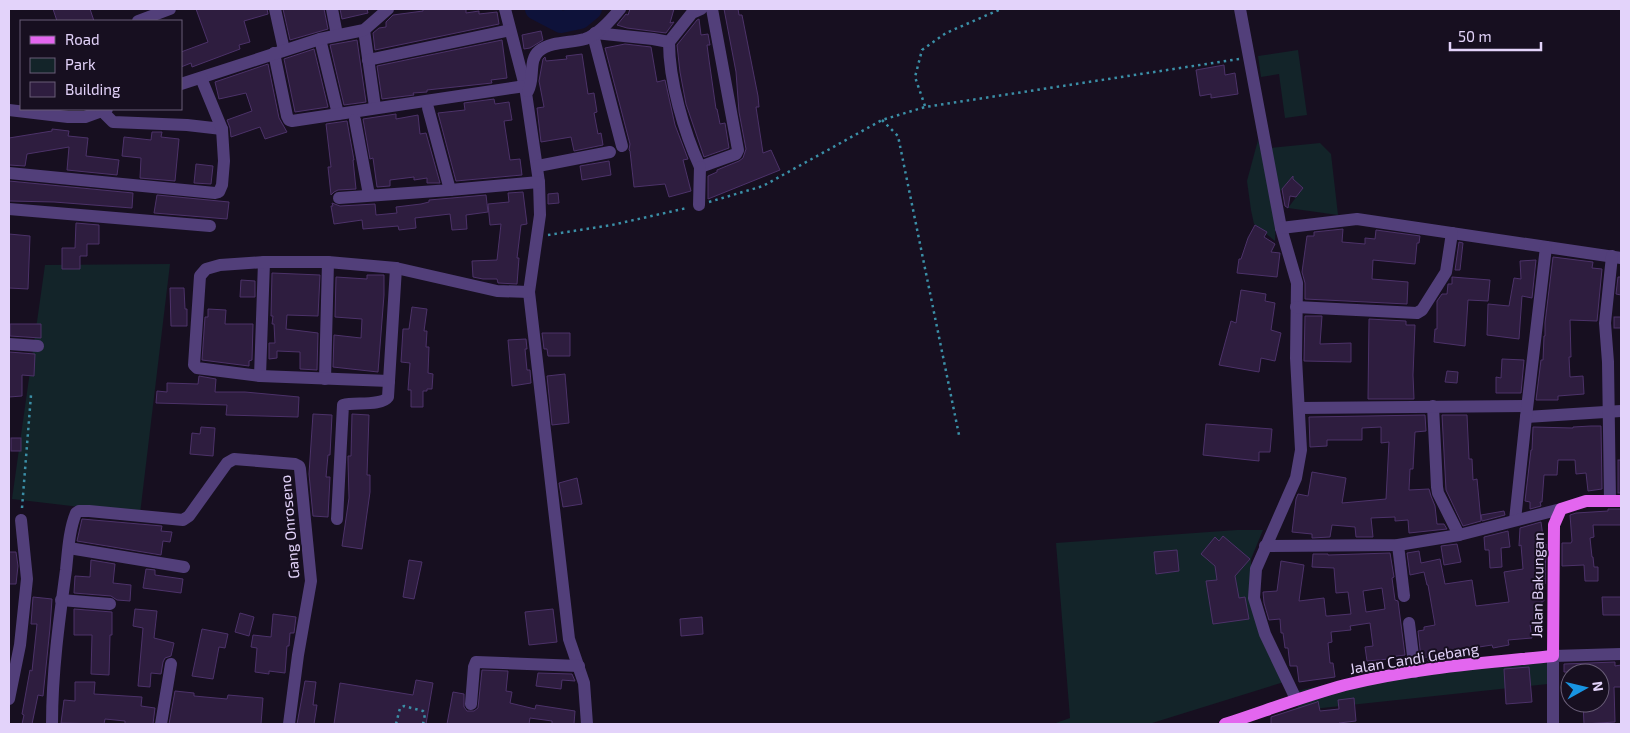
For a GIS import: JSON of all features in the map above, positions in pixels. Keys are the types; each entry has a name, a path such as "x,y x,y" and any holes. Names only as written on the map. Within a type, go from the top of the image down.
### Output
{"main road":[{"path":"1561,509 1586,501 1616,501"},
{"name":"Jalan Bakungan","path":"1553,656 1554,525 1561,509"},
{"name":"Jalan Candi Gebang","path":"1226,724 1296,699 1385,676 1553,656"}],"street":[{"path":"141,20 170,9"},
{"path":"275,9 289,120 375,107 530,88 533,61 538,51 548,46 585,39 607,24 620,9"},
{"path":"332,9 337,34"},
{"path":"182,84 320,38 364,30 389,9"},
{"path":"505,9 526,89 538,166 540,215 529,292 569,640 584,683 587,724"},
{"path":"700,205 700,168 689,143 670,68 669,42 692,13 701,9"},
{"path":"700,168 736,154 738,150 712,9"},
{"path":"1240,9 1281,228 1297,283 1296,358 1301,450 1296,478 1256,569 1254,598 1265,634 1296,699"},
{"path":"364,30 375,107"},
{"path":"368,60 510,30"},
{"path":"594,34 669,42"},
{"path":"594,34 622,146"},
{"path":"320,38 338,114"},
{"path":"9,173 219,192 222,185 224,161 222,129 201,78"},
{"path":"428,108 450,190"},
{"path":"9,110 68,117 104,110 113,122 222,129"},
{"path":"355,120 369,195"},
{"path":"538,166 610,152"},
{"path":"339,198 539,182"},
{"path":"9,209 210,226"},
{"path":"1281,228 1357,219 1617,257 1605,323 1615,362 1616,501"},
{"path":"1296,307 1417,313 1422,310 1446,272 1452,233"},
{"path":"1515,520 1546,246"},
{"path":"260,376 264,262"},
{"path":"389,382 260,376 197,368 194,365 200,276 206,269 220,264 328,262 396,268 497,291 529,292"},
{"path":"325,379 328,262"},
{"path":"337,519 343,405 352,403 381,403 386,401 388,397 396,268"},
{"path":"9,344 38,346"},
{"path":"1299,408 1433,406 1526,412 1615,411"},
{"path":"1433,406 1438,493 1459,535"},
{"name":"Gang Onroseno","path":"69,548 75,516 79,511 183,520 189,516 231,460 299,466 311,581 298,655 289,724"},
{"path":"1265,546 1398,545 1459,535 1561,509"},
{"path":"9,699 20,645 27,579 21,520"},
{"path":"1398,545 1404,596"},
{"path":"52,724 51,706 61,600 69,548 184,567"},
{"path":"61,600 110,604"},
{"path":"1409,622 1415,672"},
{"path":"1553,656 1621,654"},
{"name":"Jalan Bakungan","path":"1553,656 1553,724"},
{"path":"471,704 476,662 579,666"},
{"path":"161,724 171,664"}],"path":[{"path":"925,107 915,77 922,50 946,33 1001,9"},
{"path":"537,236 612,225 700,205 763,186 882,120 925,107 1248,58"},
{"path":"882,120 898,136 958,435"},
{"path":"21,520 31,395"},
{"path":"396,724 400,708 404,706 423,710 425,714 423,724"}],"green space":[{"path":"1298,50 1307,115 1285,118 1279,74 1261,77 1258,56"},
{"path":"1258,140 1276,213 1275,241 1254,224 1251,210 1247,181"},
{"path":"1320,143 1331,154 1338,215 1288,208 1303,188 1291,178 1275,198 1270,148"},
{"path":"170,264 140,514 12,499 45,265"},
{"path":"1237,530 1263,530 1251,559 1251,595 1284,682 1149,724 1053,724 1070,718 1056,543"},
{"path":"1549,650 1548,684 1322,708 1298,713 1297,691 1390,670"}],"building":[{"path":"53,9 90,9 94,20 57,20"},
{"path":"196,9 267,9 268,14 244,21 250,42 239,45 240,49 192,67 191,63 182,67 182,52 208,42"},
{"path":"283,9 324,9 328,29 290,40"},
{"path":"340,9 367,9 368,13 342,19"},
{"path":"423,9 466,9 466,13 479,11 479,14 497,12 499,24 375,50 373,33 379,28 386,27 386,22 393,15 423,11"},
{"path":"630,9 674,9 670,23 674,22 666,33 617,25 626,14 628,15"},
{"path":"724,9 738,9 739,15 742,15 758,96 759,107 756,107 763,153 771,150 780,170 708,199 708,176 739,161 743,158 746,149 739,112 736,72"},
{"path":"699,19 701,35 708,34 710,45 707,45 716,109 720,124 725,123 729,148 704,157 686,104 677,45"},
{"path":"541,31 543,40 530,48 524,49 522,35"},
{"path":"357,40 366,102 344,105 330,45"},
{"path":"502,40 507,78 491,80 492,83 427,90 427,92 413,93 414,95 382,99 377,66"},
{"path":"625,44 651,47 657,82 665,80 675,125 688,159 683,160 691,191 669,197 665,184 634,187 629,150 630,144 605,48"},
{"path":"314,49 328,107 295,112 284,59"},
{"path":"582,54 588,94 594,93 597,112 594,113 598,134 601,133 603,145 574,151 571,137 541,142 537,108 544,107 539,81 545,57 546,61 567,59 566,56"},
{"path":"268,64 279,118 287,132 265,139 260,127 231,137 227,120 252,111 246,93 219,99 215,82"},
{"path":"1224,65 1225,75 1235,73 1238,94 1211,98 1211,94 1200,96 1196,70"},
{"path":"494,99 495,104 509,102 512,120 504,121 510,160 520,159 522,175 456,181 438,113 465,110 464,103"},
{"path":"396,114 396,119 418,115 420,134 426,133 440,183 427,183 427,178 414,180 414,177 390,180 390,186 377,187 373,158 370,159 363,119"},
{"path":"347,121 354,160 356,189 338,190 331,195 328,167 331,167 326,124"},
{"path":"52,129 69,131 68,136 88,138 86,156 119,160 117,175 67,170 69,147 27,154 25,166 9,165 9,138 52,131"},
{"path":"152,132 162,132 161,137 179,139 175,181 140,178 141,158 122,156 124,137 151,140"},
{"path":"609,161 611,175 582,180 580,166"},
{"path":"196,164 213,166 211,184 194,183"},
{"path":"1293,176 1293,179 1303,188 1296,197 1290,196 1288,208 1285,206 1282,189"},
{"path":"9,181 133,193 132,208 54,202 9,201"},
{"path":"523,192 527,224 521,225 517,258 519,258 517,284 498,283 497,279 473,277 472,261 497,260 501,224 490,225 488,204 509,202 508,193"},
{"path":"558,193 559,203 548,204 548,194"},
{"path":"157,195 229,202 227,219 154,213"},
{"path":"486,195 488,212 466,215 467,229 452,230 450,214 415,218 416,228 399,230 398,226 363,229 362,220 334,224 331,206 333,206 332,203 340,206 375,204 376,215 397,213 396,207 421,204 429,202 429,200"},
{"path":"76,223 99,225 99,244 87,244 87,256 80,256 80,269 62,269 62,248 75,248"},
{"path":"1255,225 1267,232 1264,237 1275,244 1271,252 1280,253 1277,277 1237,273 1239,259 1241,259 1248,238"},
{"path":"1343,229 1342,242 1365,244 1365,238 1375,239 1376,230 1420,236 1419,243 1417,243 1415,264 1373,260 1372,279 1408,282 1407,304 1305,299 1305,283 1302,272 1307,236 1314,236 1314,232"},
{"path":"9,234 30,236 28,289 9,288"},
{"path":"1459,242 1463,243 1460,270 1455,270"},
{"path":"1553,257 1593,262 1592,268 1602,269 1597,321 1570,320 1570,377 1583,376 1584,394 1558,396 1558,400 1536,400 1541,360 1543,360 1545,323"},
{"path":"1536,260 1532,298 1522,296 1519,339 1487,335 1488,304 1509,306 1514,278 1521,279 1520,261"},
{"path":"272,273 320,275 318,316 287,315 286,329 318,333 317,370 300,369 300,352 277,351 277,358 269,359 269,343 275,343 274,324 272,324 273,316 271,316"},
{"path":"367,275 384,275 378,372 333,367 334,335 361,338 362,319 335,317 336,277 367,279"},
{"path":"1452,277 1490,280 1488,301 1468,300 1465,346 1434,342 1435,329 1437,329 1437,301 1442,294 1447,294 1448,284 1452,284"},
{"path":"1618,277 1621,277 1621,295 1616,294"},
{"path":"241,280 255,281 255,297 240,297"},
{"path":"170,288 184,288 187,326 171,326"},
{"path":"1241,290 1266,294 1265,301 1275,303 1271,330 1281,333 1275,361 1261,358 1259,372 1219,365 1231,321 1236,323"},
{"path":"412,307 427,309 424,331 427,331 426,347 429,347 428,373 433,374 432,389 423,391 423,407 411,407 411,390 408,390 410,363 401,362 403,329 409,329"},
{"path":"208,309 226,310 225,324 253,324 252,360 249,361 249,366 202,360 205,317 208,317"},
{"path":"1305,316 1322,316 1320,344 1351,343 1351,362 1304,361"},
{"path":"1614,317 1621,317 1621,328 1614,328"},
{"path":"1369,319 1406,321 1406,325 1415,325 1414,399 1368,399"},
{"path":"10,324 41,324 41,338 10,336"},
{"path":"542,333 570,333 570,356 548,356 547,349 544,349"},
{"path":"526,339 527,370 530,370 531,383 512,386 508,340"},
{"path":"9,352 35,354 34,376 22,375 22,396 9,397"},
{"path":"1502,359 1524,360 1521,393 1496,393 1496,377 1501,378"},
{"path":"1447,371 1458,372 1457,383 1445,382"},
{"path":"565,374 569,423 552,425 547,376"},
{"path":"199,376 216,379 215,392 245,392 299,397 298,417 226,415 227,405 156,403 157,391 167,392 167,383 198,384"},
{"path":"313,414 332,415 330,455 328,455 326,477 330,477 328,517 313,516 309,474"},
{"path":"352,414 369,415 367,475 370,475 370,492 362,549 342,546 349,498 348,456 351,456"},
{"path":"1425,415 1426,431 1415,432 1413,469 1410,469 1409,490 1429,489 1435,506 1437,524 1444,524 1447,529 1409,533 1408,520 1395,521 1395,517 1371,518 1373,537 1356,537 1355,527 1332,525 1330,537 1312,538 1312,534 1292,532 1296,499 1298,494 1308,496 1312,472 1346,478 1342,503 1386,499 1389,442 1381,443 1381,427 1362,428 1362,440 1327,440 1327,446 1310,447 1309,417"},
{"path":"1442,415 1467,415 1469,459 1472,459 1473,480 1477,479 1481,521 1463,526 1446,490"},
{"path":"1206,424 1272,429 1270,452 1259,452 1259,461 1203,455"},
{"path":"1601,426 1602,489 1588,491 1586,473 1576,474 1575,460 1558,460 1557,475 1544,475 1541,506 1530,509 1530,502 1525,501 1533,427 1573,428"},
{"path":"201,427 215,428 213,456 190,454 192,433 200,434"},
{"path":"11,438 21,438 21,451 11,451"},
{"path":"1618,460 1621,460 1621,493 1618,493"},
{"path":"577,478 582,504 563,507 559,483"},
{"path":"1608,509 1621,509 1621,525 1593,525 1594,537 1590,538 1594,567 1598,567 1598,581 1585,581 1584,565 1562,566 1562,543 1571,543 1572,541 1570,515 1608,511"},
{"path":"1504,511 1505,515 1482,521 1481,515"},
{"path":"82,519 162,526 161,531 172,532 170,542 163,541 161,555 77,541"},
{"path":"1541,522 1544,544 1546,544 1545,584 1542,585 1544,601 1542,601 1543,624 1530,625 1532,638 1508,640 1509,645 1493,648 1492,645 1440,653 1441,660 1428,661 1428,657 1421,658 1418,631 1424,630 1424,627 1435,625 1424,572 1410,575 1407,553 1419,551 1421,563 1440,559 1445,584 1472,580 1476,606 1509,602 1504,572 1523,569 1521,545 1519,546 1520,528"},
{"path":"1508,531 1510,547 1501,548 1502,567 1490,568 1489,550 1485,550 1484,537"},
{"path":"1223,536 1250,559 1235,576 1239,598 1245,597 1249,619 1213,624 1206,581 1217,580 1215,566 1201,554 1215,537 1219,541"},
{"path":"1457,544 1461,562 1444,565 1441,546"},
{"path":"1177,550 1179,571 1156,574 1154,552"},
{"path":"9,552 16,552 18,566 16,584 9,584"},
{"path":"1390,553 1395,600 1398,601 1405,655 1367,661 1365,647 1373,646 1370,623 1350,626 1351,630 1331,632 1332,642 1328,643 1330,663 1333,663 1335,677 1299,682 1297,666 1290,666 1288,648 1285,648 1283,633 1281,633 1280,619 1269,620 1263,592 1277,591 1281,561 1304,565 1299,601 1324,598 1326,616 1351,614 1348,592 1336,593 1334,568 1312,567 1313,554","holes":["1382,588 1385,609 1366,612 1363,591"]},
{"path":"91,560 115,564 113,583 131,585 130,601 117,600 111,596 74,593 75,576 90,577"},
{"path":"409,560 422,562 414,599 403,597"},
{"path":"146,569 155,570 155,575 183,579 181,593 143,588"},
{"path":"33,597 52,599 50,628 43,696 38,695 32,724 22,724 30,670 32,671 37,624 31,624"},
{"path":"1602,597 1621,597 1621,615 1603,615"},
{"path":"74,609 112,612 109,675 91,674 92,635 74,635"},
{"path":"135,609 157,611 154,638 174,643 171,656 165,658 163,662 161,674 151,673 150,687 138,686 143,628 133,626"},
{"path":"553,609 557,642 529,645 525,612"},
{"path":"240,613 254,617 249,636 235,632"},
{"path":"273,614 296,617 294,633 290,633 289,646 287,646 285,673 269,671 269,674 255,672 257,648 251,647 253,635 271,637"},
{"path":"702,617 703,634 681,636 680,619"},
{"path":"202,629 228,634 225,648 219,647 213,679 192,676"},
{"path":"1615,662 1615,666 1621,665 1621,687 1614,687 1615,722 1584,724 1583,713 1610,713 1610,663 1590,663"},
{"path":"1529,667 1532,702 1506,704 1504,669"},
{"path":"482,670 508,671 506,691 512,692 510,703 535,709 536,705 575,711 574,724 552,724 552,721 530,718 529,724 447,724 453,692 464,694 464,707 467,711 474,711 478,708"},
{"path":"538,673 572,674 575,681 562,680 561,689 536,686"},
{"path":"416,680 433,683 426,724 334,724 340,683 413,695"},
{"path":"305,681 316,682 313,705 317,705 314,724 297,724"},
{"path":"75,682 95,682 94,694 142,697 141,706 155,708 153,724 125,724 125,721 105,719 104,724 61,723 64,700 75,701"},
{"path":"175,691 194,693 194,696 227,699 228,695 263,698 261,724 169,724"},
{"path":"1354,698 1356,721 1339,724 1271,724 1271,717 1318,701 1320,711 1339,709 1338,700"}],"waterway":[{"path":"536,9 561,22 580,18 591,9"}]}
